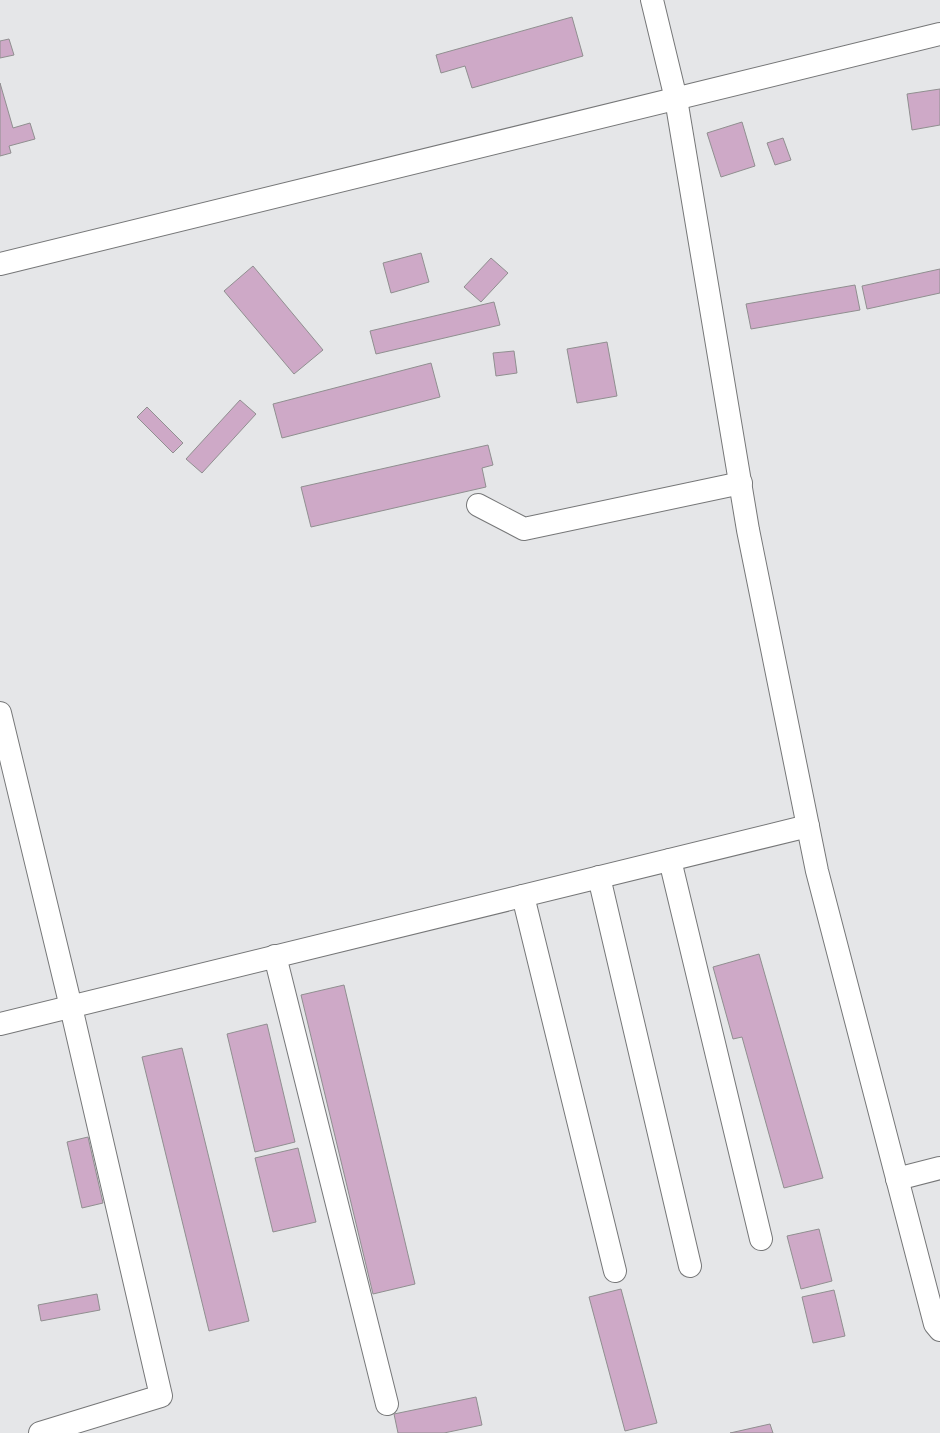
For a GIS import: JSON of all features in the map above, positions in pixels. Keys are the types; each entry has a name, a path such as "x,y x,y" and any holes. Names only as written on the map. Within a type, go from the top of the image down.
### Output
{"street":[{"path":"652,0 676,99 748,530 817,871 935,1324 940,1330"},
{"path":"0,264 940,34"},
{"path":"478,505 524,529 740,483"},
{"path":"0,713 71,1007 161,1396 40,1433"},
{"path":"0,1024 808,826"},
{"path":"670,860 761,1239"},
{"path":"599,877 690,1266"},
{"path":"523,896 615,1271"},
{"path":"275,956 387,1404"},
{"path":"897,1179 940,1168"}],"building":[{"path":"572,17 583,56 472,88 465,66 441,73 436,55"},
{"path":"9,39 14,55 0,58 0,41"},
{"path":"0,83 13,128 30,123 35,139 9,146 11,153 0,156"},
{"path":"940,89 940,125 912,130 907,94"},
{"path":"742,122 755,166 721,177 707,133"},
{"path":"783,138 791,160 775,165 767,143"},
{"path":"421,253 429,282 391,293 383,263"},
{"path":"491,258 508,273 481,302 464,287"},
{"path":"253,266 323,350 294,374 224,291"},
{"path":"940,269 940,293 867,309 862,286"},
{"path":"855,285 860,310 751,329 746,304"},
{"path":"494,302 500,325 376,354 370,331"},
{"path":"607,342 617,396 577,403 567,349"},
{"path":"514,351 517,373 496,376 493,353"},
{"path":"431,363 440,397 282,438 273,404"},
{"path":"240,400 256,414 202,473 186,459"},
{"path":"147,407 183,443 173,453 137,417"},
{"path":"488,445 493,465 482,468 486,487 311,527 301,487"},
{"path":"759,954 823,1178 784,1188 742,1037 733,1039 713,967"},
{"path":"344,985 415,1284 373,1294 301,995"},
{"path":"267,1024 295,1142 255,1152 227,1034"},
{"path":"182,1048 249,1321 209,1331 142,1057"},
{"path":"88,1137 103,1203 82,1208 67,1142"},
{"path":"298,1148 316,1222 273,1232 255,1158"},
{"path":"819,1229 832,1281 801,1289 787,1236"},
{"path":"621,1289 657,1423 625,1431 589,1297"},
{"path":"834,1290 845,1336 813,1343 802,1297"},
{"path":"97,1294 100,1310 41,1321 38,1305"},
{"path":"476,1397 482,1425 444,1433 398,1433 394,1414"},
{"path":"770,1424 773,1433 730,1433"}]}
